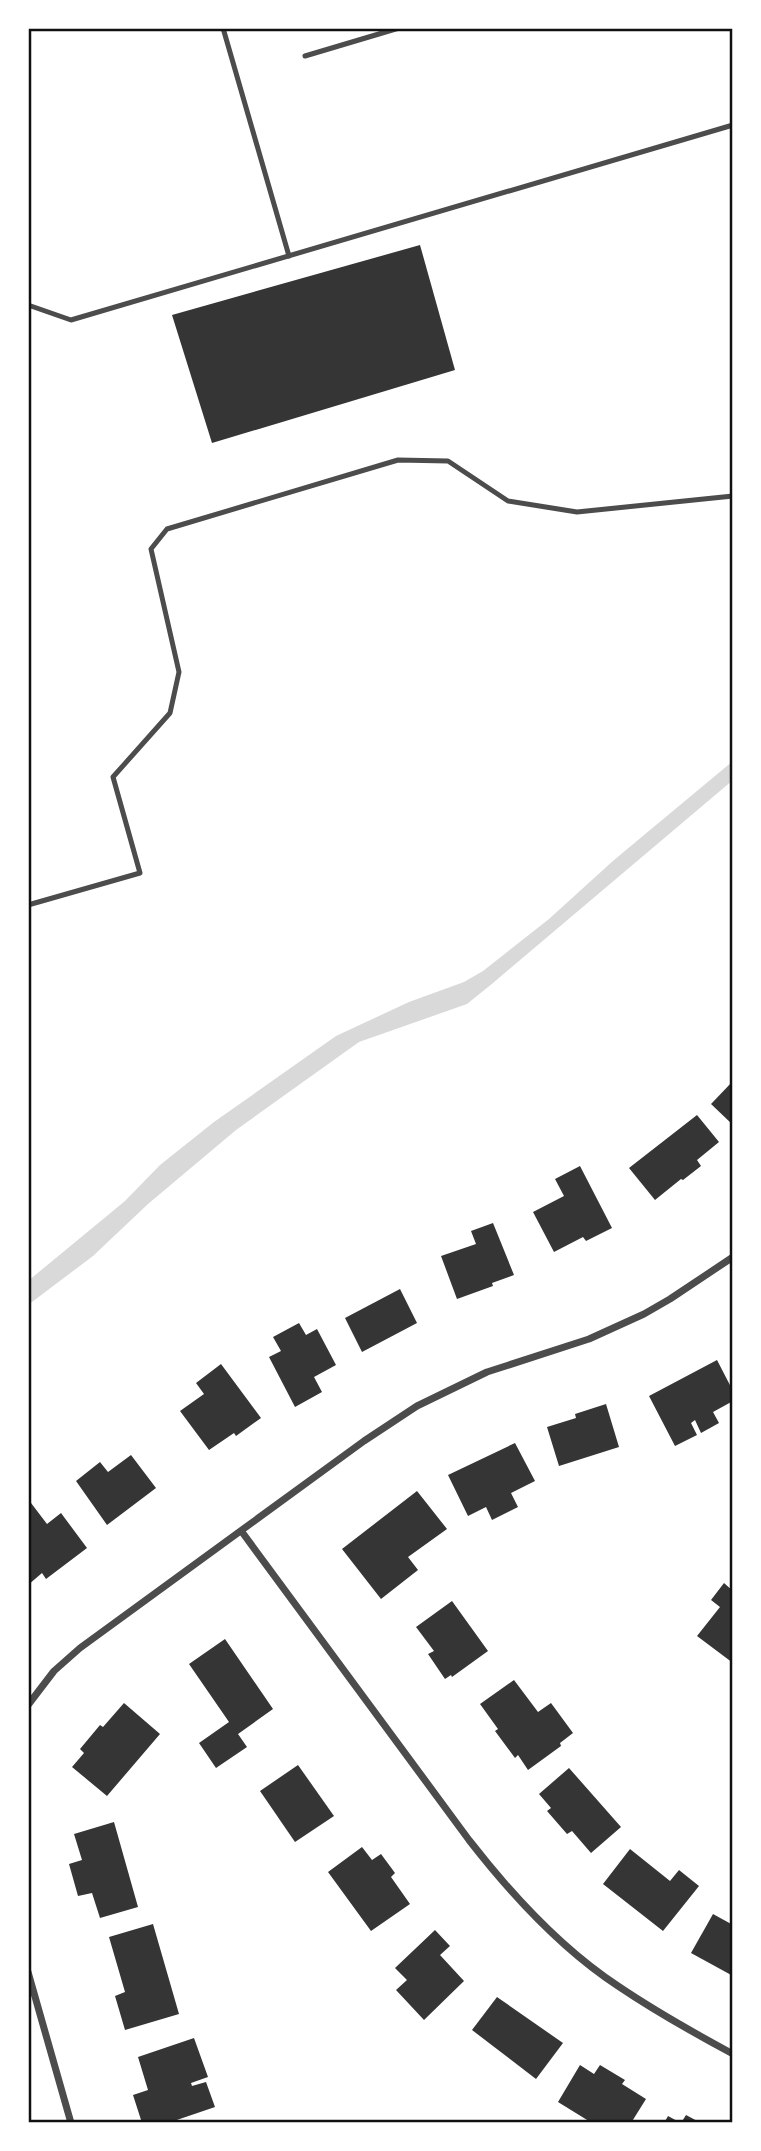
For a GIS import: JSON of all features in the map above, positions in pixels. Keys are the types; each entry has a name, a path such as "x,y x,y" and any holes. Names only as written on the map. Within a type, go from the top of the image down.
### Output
{"street":[{"path":"28,1705 54,1671 80,1648 364,1441 417,1406 487,1372 589,1339 644,1314 733,1257"},
{"path":"242,1532 469,1840 507,1886 570,1948 617,1985 679,2025 733,2054"},
{"path":"28,1972 71,2123"}],"lane":[{"path":"223,28 289,256"},
{"path":"305,56 399,28"},
{"path":"28,305 71,320 733,125"},
{"path":"28,905 141,873 113,777 170,713 177,682 179,671 151,549 167,529 397,460 448,461 508,501 578,512 733,496"}],"shaded area":[{"path":"733,761 733,780 467,1004 359,1042 236,1130 148,1204 93,1256 28,1305 28,1281 125,1201 160,1165 214,1122 336,1036 409,1002 464,982 483,971 549,919 614,860"}],"building":[{"path":"420,245 455,370 212,443 172,315"},
{"path":"733,1081 733,1125 711,1104"},
{"path":"697,1115 719,1142 697,1160 701,1166 655,1200 629,1168"},
{"path":"580,1166 612,1228 586,1241 583,1237 554,1252 533,1212 564,1196 555,1179"},
{"path":"493,1223 514,1275 457,1299 441,1256 476,1244 471,1231"},
{"path":"400,1289 417,1323 362,1352 345,1318"},
{"path":"299,1323 306,1335 317,1329 336,1365 314,1377 322,1392 295,1407 269,1357 281,1351 273,1337"},
{"path":"717,1360 733,1391 733,1401 713,1412 719,1423 701,1433 695,1420 691,1423 697,1435 675,1446 649,1396"},
{"path":"221,1364 261,1418 236,1436 234,1433 209,1450 180,1411 204,1394 196,1383"},
{"path":"606,1404 619,1447 559,1466 547,1427 576,1418 575,1414"},
{"path":"515,1443 535,1481 511,1493 518,1507 492,1520 486,1507 468,1516 448,1475"},
{"path":"131,1455 156,1488 107,1525 76,1481 100,1462 108,1472"},
{"path":"417,1491 447,1529 408,1557 418,1570 381,1599 342,1549"},
{"path":"28,1499 47,1524 61,1513 87,1548 46,1579 42,1573 28,1585"},
{"path":"724,1583 733,1591 733,1663 697,1636 720,1607 711,1600"},
{"path":"452,1601 488,1651 452,1677 451,1675 445,1679 428,1654 434,1651 416,1627"},
{"path":"225,1639 273,1709 238,1734 247,1747 216,1768 199,1743 229,1722 189,1664"},
{"path":"514,1680 538,1712 551,1703 573,1733 560,1743 561,1746 528,1770 518,1755 515,1758 495,1731 498,1729 480,1704"},
{"path":"124,1703 160,1734 107,1796 72,1767 84,1753 80,1749 100,1725 103,1727"},
{"path":"298,1765 334,1816 295,1842 260,1791"},
{"path":"569,1768 621,1827 591,1853 572,1831 567,1834 547,1811 551,1808 539,1794"},
{"path":"114,1822 138,1907 100,1918 92,1893 78,1896 69,1864 82,1860 74,1834"},
{"path":"362,1847 372,1860 381,1854 395,1873 391,1877 410,1904 371,1931 328,1872"},
{"path":"630,1849 670,1881 679,1870 699,1886 663,1931 603,1884"},
{"path":"713,1914 733,1925 733,1976 691,1953"},
{"path":"153,1924 179,2014 125,2030 115,1996 125,1992 109,1937"},
{"path":"435,1930 450,1946 440,1955 464,1981 424,2020 396,1990 407,1980 395,1968"},
{"path":"497,1997 563,2043 536,2079 472,2030"},
{"path":"194,2038 208,2077 191,2083 192,2086 206,2082 215,2107 168,2123 142,2123 133,2095 148,2090 138,2057"},
{"path":"580,2065 594,2074 600,2065 625,2080 622,2084 646,2099 631,2123 592,2123 558,2102"},
{"path":"686,2115 701,2123 681,2123"},
{"path":"668,2116 681,2123 664,2123"}]}
